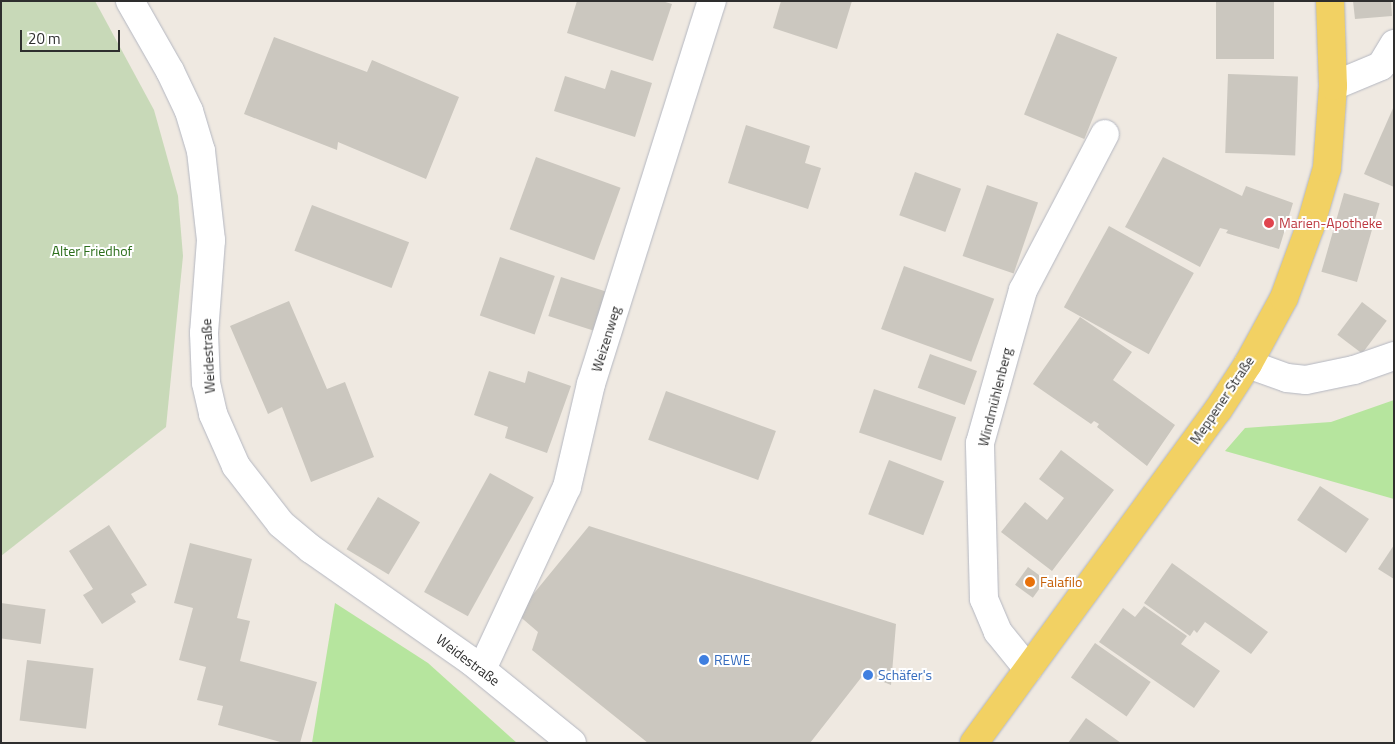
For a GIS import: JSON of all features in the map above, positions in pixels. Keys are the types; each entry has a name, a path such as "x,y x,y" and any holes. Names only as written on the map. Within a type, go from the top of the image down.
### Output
{"main road":[{"name":"Meppener Straße","path":"974,743 1248,364 1284,298 1310,227 1327,168 1333,86 1330,1"}],"street":[{"name":"Weidestraße","path":"130,1 170,71 189,111 201,151 211,240 205,313 206,383 213,414 236,466 281,524 311,550 482,669 570,741"},
{"name":"Weizenweg","path":"482,669 567,487 591,384 712,1"},
{"path":"1333,86 1382,66 1394,44"},
{"name":"Windmühlenberg","path":"1028,669 998,632 984,599 980,444 1024,290 1105,134"},
{"path":"1248,364 1287,378 1306,380 1354,370 1394,356"}],"green space":[{"name":"Alter Friedhof","path":"1,1 95,1 154,110 178,196 183,256 166,427 1,556"},
{"path":"1394,400 1394,499 1225,451 1245,428 1331,422"},
{"path":"335,603 428,663 517,743 312,743"}],"building":[{"path":"577,1 662,1 672,4 653,61 567,33"},
{"path":"781,1 852,1 837,49 773,28"},
{"path":"1216,1 1274,1 1274,59 1216,59"},
{"path":"1353,1 1391,1 1392,16 1355,19"},
{"path":"1057,33 1117,57 1084,139 1024,115"},
{"path":"274,37 367,72 372,60 459,97 426,179 338,142 337,150 244,114"},
{"path":"611,70 652,83 635,137 554,111 565,76 605,89"},
{"path":"1228,74 1298,76 1295,155 1225,153"},
{"path":"1394,106 1394,187 1364,174"},
{"path":"746,125 810,146 805,163 821,168 808,209 728,183"},
{"path":"536,157 621,188 594,260 510,229"},
{"path":"1163,157 1242,196 1246,186 1293,203 1279,249 1226,233 1228,230 1220,228 1200,267 1125,227"},
{"path":"915,172 961,189 945,232 899,215"},
{"path":"987,185 1038,203 1014,273 963,256"},
{"path":"1344,193 1380,203 1357,282 1321,272"},
{"path":"312,205 409,242 392,288 294,251"},
{"path":"1109,226 1194,273 1149,354 1064,307"},
{"path":"500,257 555,276 535,335 480,316"},
{"path":"904,266 994,299 971,362 881,329"},
{"path":"561,277 610,293 598,332 548,316"},
{"path":"289,301 327,389 345,382 374,457 311,482 282,407 268,414 230,326"},
{"path":"1362,302 1387,321 1362,353 1337,335"},
{"path":"1080,317 1132,352 1113,380 1175,425 1147,466 1097,427 1099,424 1094,421 1091,424 1033,384"},
{"path":"930,354 977,371 965,405 918,388"},
{"path":"489,371 525,383 528,371 571,386 547,453 505,438 508,427 474,415"},
{"path":"874,389 956,417 941,461 859,432"},
{"path":"666,391 776,431 758,480 648,440"},
{"path":"1061,450 1114,490 1052,571 1001,532 1025,502 1047,520 1064,498 1039,479"},
{"path":"889,460 944,481 923,535 868,514"},
{"path":"490,473 534,497 468,616 424,592"},
{"path":"1320,486 1369,519 1346,553 1297,520"},
{"path":"378,497 420,522 389,575 347,549"},
{"path":"109,525 147,585 131,594 136,602 102,624 83,595 93,589 69,551"},
{"path":"589,526 896,624 891,685 864,674 810,743 648,743 532,650 538,632 517,614"},
{"path":"190,543 252,559 237,618 250,621 240,661 317,682 300,743 284,743 218,725 223,706 197,700 206,667 179,660 193,608 174,603"},
{"path":"1394,545 1394,579 1378,569"},
{"path":"1172,563 1268,632 1251,654 1205,622 1197,633 1194,630 1190,636 1144,603"},
{"name":"Falafilo","path":"1028,567 1046,580 1033,598 1015,585"},
{"path":"1,603 46,609 41,644 1,638"},
{"path":"1144,606 1187,636 1181,644 1220,671 1194,708 1099,642 1123,608 1135,617"},
{"path":"1095,643 1151,682 1127,716 1071,677"},
{"path":"27,660 94,668 86,729 20,721"},
{"path":"1086,718 1121,743 1068,743"}],"place":[{"name":"Marien-Apotheke","path":"1269,223"},
{"name":"Falafilo","path":"1030,582"},
{"name":"REWE","path":"704,660"},
{"name":"Schäfer's","path":"868,675"}]}
